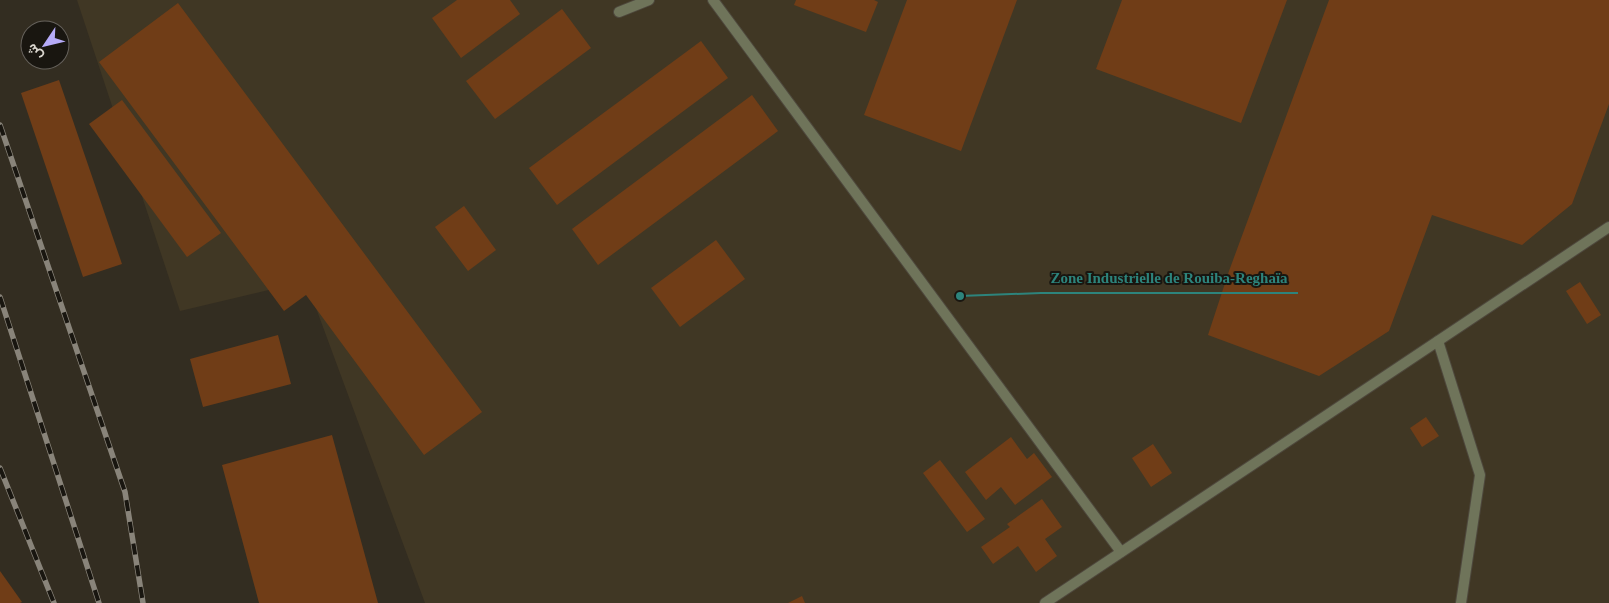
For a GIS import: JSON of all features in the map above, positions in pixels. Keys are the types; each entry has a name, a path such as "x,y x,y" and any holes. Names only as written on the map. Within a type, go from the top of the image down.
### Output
{"street":[{"path":"620,12 649,0"},
{"path":"713,0 1121,552"},
{"path":"1045,603 1609,227"},
{"path":"1438,341 1480,475 1461,603"}],"shaded area":[{"path":"77,0 1609,0 1609,603 425,603 306,281 180,311"}],"building":[{"path":"457,0 510,0 520,14 461,58 432,18"},
{"path":"796,0 874,0 878,2 866,32 794,5"},
{"path":"907,0 1017,0 961,151 864,115"},
{"path":"1122,0 1287,0 1241,123 1096,69"},
{"path":"1329,0 1609,0 1609,104 1572,204 1522,245 1432,215 1389,331 1319,376 1208,335 1229,271"},
{"path":"178,3 482,412 424,455 306,295 284,311 99,62"},
{"path":"562,9 591,48 495,119 466,81"},
{"path":"701,41 728,78 557,205 529,168"},
{"path":"59,80 122,264 83,277 21,93"},
{"path":"752,95 778,131 598,265 572,229"},
{"path":"122,100 221,233 187,257 89,124"},
{"path":"464,206 496,250 468,271 435,227"},
{"path":"716,240 745,279 680,327 651,288"},
{"path":"1580,282 1601,315 1587,324 1566,291"},
{"path":"278,335 291,384 203,407 190,359"},
{"path":"1426,417 1439,436 1422,447 1410,428"},
{"path":"332,435 378,603 259,603 222,465"},
{"path":"1011,437 1027,459 1034,453 1052,477 1015,505 1001,487 986,500 965,472"},
{"path":"1153,444 1172,473 1151,487 1132,458"},
{"path":"940,460 985,519 967,532 923,473"},
{"path":"1042,499 1062,527 1045,539 1057,556 1036,572 1018,546 993,564 981,547 1010,527 1007,524"},
{"path":"0,571 22,602 0,603"},
{"path":"802,596 805,603 788,603"}],"railway":[{"path":"0,125 125,492 143,603"},
{"path":"0,297 99,603"},
{"path":"0,468 54,603"}],"place":[{"name":"Zone Industrielle de Rouiba-Reghaïa","path":"960,296"}]}
